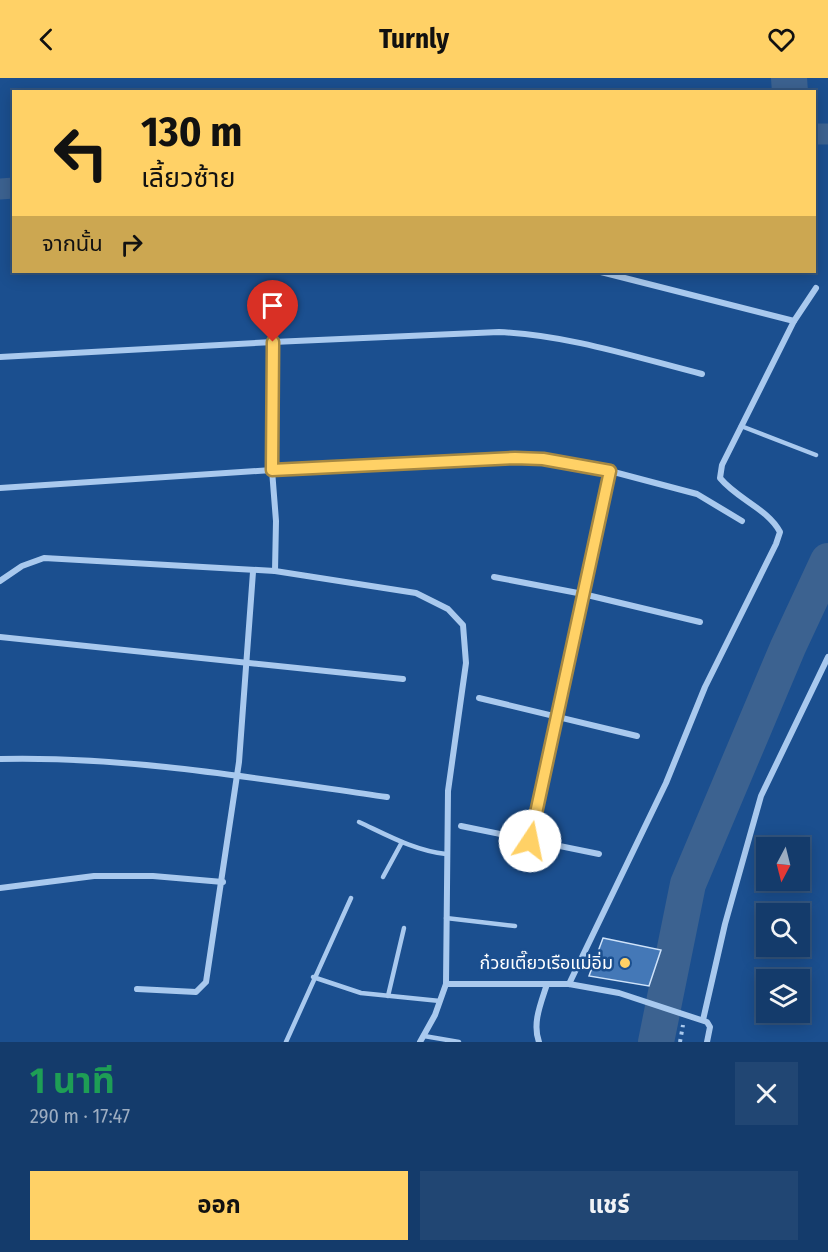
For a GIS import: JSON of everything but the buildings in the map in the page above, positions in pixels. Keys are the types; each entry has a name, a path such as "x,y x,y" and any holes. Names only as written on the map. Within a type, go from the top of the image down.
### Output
{"street":[{"path":"605,273 794,321"},
{"path":"569,984 666,783 705,687 777,544 780,532 775,522 729,489 720,478 722,465 794,321 816,288"},
{"path":"0,357 499,332 557,337 702,374"},
{"path":"273,342 272,470 276,521 275,572"},
{"path":"0,488 272,470 515,458 543,459 610,471 696,495 742,521"},
{"path":"530,841 610,471"},
{"path":"0,581 22,566 44,558 75,558 275,572 416,593 448,609 463,625 466,663 448,791 446,984 422,1039"},
{"path":"137,989 196,992 206,982 238,776 253,572"},
{"path":"494,577 583,594 700,622"},
{"path":"0,637 403,679"},
{"path":"703,1020 725,924 761,796 828,657"},
{"path":"480,698 555,718 637,735"},
{"path":"0,759 51,758 238,776 387,798"},
{"path":"461,826 598,854"},
{"path":"0,888 94,876 153,876 223,882"},
{"path":"446,984 569,984 620,993 685,1012 703,1020 710,1026 707,1042"},
{"path":"539,1042 536,1032 538,1012 547,984"}],"lane":[{"path":"741,426 816,455"},
{"path":"359,822 402,842 433,853 446,854"},
{"path":"383,877 402,842"},
{"path":"286,1042 313,977 351,898"},
{"path":"446,918 515,926"},
{"path":"388,996 404,928"},
{"path":"313,977 361,993 440,1001"},
{"path":"422,1039 459,1042"}],"waterway":[{"path":"789,78 790,90"},
{"path":"816,134 828,134"},
{"path":"0,189 12,188"},
{"path":"656,1042 688,884 788,647 828,561"}],"place":[{"name":"ก๋วยเตี๊ยวเรือแม่อิ่ม","path":"625,963"}],"route":[{"path":"273,342 272,470 515,458 543,459 610,471 530,841"}]}
